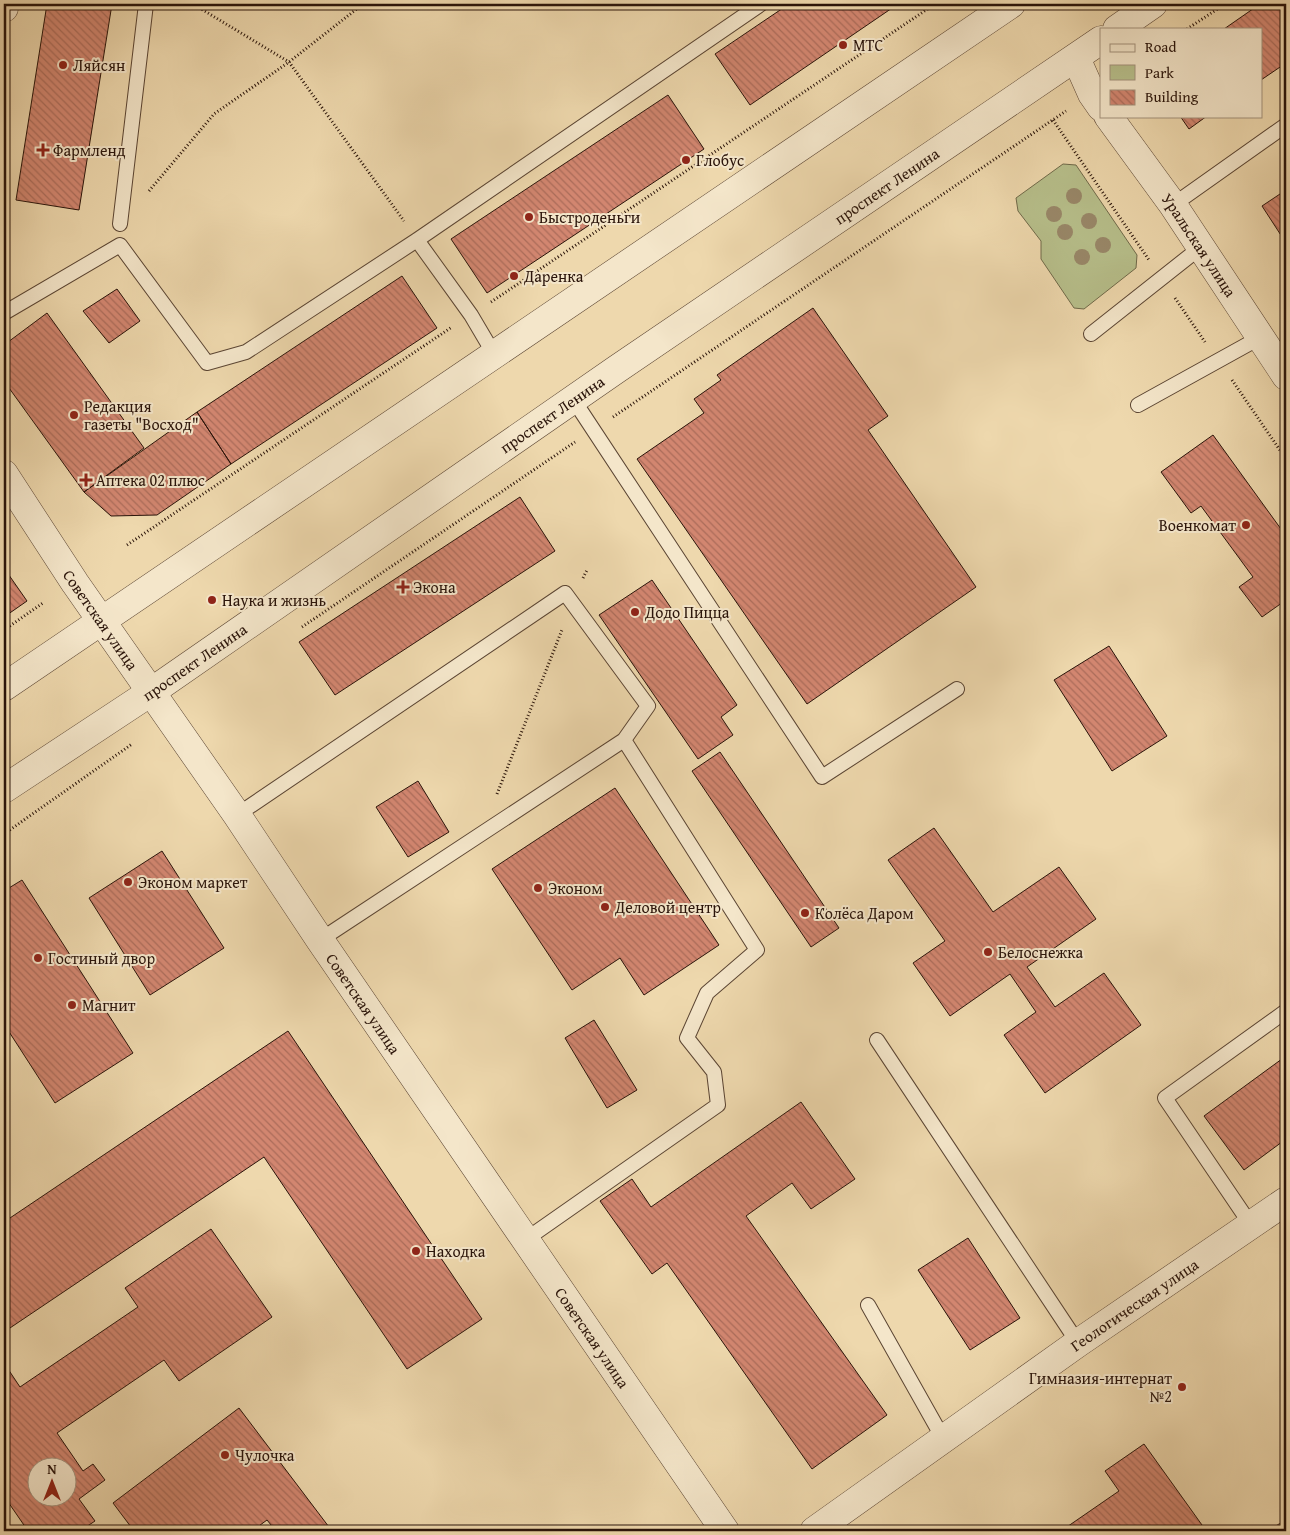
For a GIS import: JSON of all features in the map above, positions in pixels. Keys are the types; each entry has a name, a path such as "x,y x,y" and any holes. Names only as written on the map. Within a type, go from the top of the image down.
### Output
{"street":[{"path":"4,687 1011,4"},
{"path":"1119,28 1153,4"},
{"name":"проспект Ленина","path":"4,789 151,692 573,399 1100,41"},
{"path":"1076,58 1092,94 1100,106"},
{"name":"Уральская улица","path":"1109,118 1173,205 1286,376"},
{"name":"Советская улица","path":"4,474 75,583 237,815 320,940 725,1531"},
{"name":"Геологическая улица","path":"814,1531 1078,1343 1286,1201"}],"lane":[{"path":"120,224 146,4"},
{"path":"4,313 120,245 207,363 246,352 417,240 761,4"},
{"path":"1173,205 1286,125"},
{"path":"417,240 471,314 494,354"},
{"path":"1091,334 1201,247"},
{"path":"1138,405 1261,338"},
{"path":"573,399 822,778 957,690"},
{"path":"237,815 565,593 648,706 624,740 320,940"},
{"path":"525,1240 718,1105 714,1072 687,1038 707,994 758,950 624,740"},
{"path":"1251,1226 1165,1098 1286,1011"},
{"path":"876,1040 1078,1343"},
{"path":"868,1305 944,1440"},
{"path":"1282,1531 1286,1529"}],"path":[{"path":"193,4 290,62 417,240"},
{"path":"120,224 214,114 290,62 363,4"},
{"path":"127,546 936,4"},
{"path":"1189,28 1225,4"},
{"path":"300,628 1066,111"},
{"path":"481,834 586,570"},
{"path":"4,630 43,602"},
{"path":"4,834 139,739"}],"green space":[{"path":"1063,164 1076,165 1137,255 1136,268 1084,309 1074,308 1041,259 1041,241 1018,211 1016,198"}],"building":[{"path":"47,4 112,4 79,210 16,200"},
{"path":"789,4 898,4 750,105 715,54"},
{"path":"1260,4 1286,4 1286,63 1262,79 1262,28 1225,28"},
{"path":"668,95 704,149 487,293 451,239"},
{"path":"1181,118 1204,118 1189,129"},
{"path":"1286,190 1286,243 1262,206"},
{"path":"402,276 437,328 231,464 197,412"},
{"path":"117,289 140,321 109,343 83,311"},
{"path":"813,308 888,416 868,430 976,587 807,704 637,459 704,413 694,399 721,380 717,375"},
{"name":"Редакция газеты \"Восход\"","path":"47,313 144,448 84,492 4,381 4,345"},
{"path":"197,412 231,464 157,515 111,516 84,492"},
{"name":"Военкомат","path":"1213,435 1286,536 1286,600 1262,617 1239,587 1253,577 1201,506 1191,513 1161,472"},
{"path":"520,497 555,551 335,695 299,642"},
{"path":"4,568 27,601 4,617"},
{"path":"652,580 737,705 721,717 733,735 698,759 599,615"},
{"path":"1109,646 1167,736 1112,771 1054,680"},
{"path":"720,752 839,928 811,947 692,771"},
{"path":"418,781 449,832 408,857 376,807"},
{"name":"Деловой центр","path":"615,788 719,945 644,995 620,958 572,990 492,869"},
{"name":"Белоснежка","path":"934,828 993,912 1059,867 1096,919 1027,967 1055,1007 1104,973 1141,1025 1045,1093 1004,1035 1036,1012 1010,974 950,1016 913,963 945,941 888,860"},
{"path":"162,851 224,948 150,995 89,898"},
{"name":"Гостиный двор","path":"22,880 133,1053 55,1103 4,1024 4,891"},
{"path":"594,1020 637,1090 607,1108 565,1038"},
{"path":"288,1031 482,1319 407,1369 264,1157 4,1332 4,1222"},
{"path":"1286,1056 1286,1139 1244,1170 1204,1116"},
{"path":"801,1102 855,1179 811,1209 792,1183 746,1216 887,1415 812,1469 667,1263 652,1274 600,1201 632,1179 651,1207"},
{"path":"211,1229 272,1317 179,1381 164,1360 57,1433 74,1458 28,1458 28,1508 78,1508 78,1464 83,1471 93,1464 105,1480 79,1499 95,1521 86,1527 89,1531 28,1531 4,1496 4,1363 20,1387 138,1307 125,1288"},
{"path":"968,1238 1020,1318 970,1350 918,1270"},
{"name":"Чулочка","path":"239,1408 332,1531 276,1531 267,1520 252,1531 134,1531 113,1503"},
{"path":"1144,1444 1202,1525 1193,1531 1061,1531 1119,1491 1105,1471"}],"place":[{"name":"МТС","path":"843,45"},
{"name":"Ляйсян","path":"63,65"},
{"name":"Фармленд","path":"43,150"},
{"name":"Глобус","path":"686,160"},
{"name":"Быстроденьги","path":"529,217"},
{"name":"Даренка","path":"514,276"},
{"name":"Редакция газеты \"Восход\"","path":"74,415"},
{"name":"Аптека 02 плюс","path":"86,480"},
{"name":"Военкомат","path":"1246,525"},
{"name":"Экона","path":"403,587"},
{"name":"Наука и жизнь","path":"212,600"},
{"name":"Додо Пицца","path":"635,612"},
{"name":"Эконом маркет","path":"128,882"},
{"name":"Эконом","path":"538,888"},
{"name":"Деловой центр","path":"605,907"},
{"name":"Колёса Даром","path":"805,913"},
{"name":"Белоснежка","path":"988,952"},
{"name":"Гостиный двор","path":"38,958"},
{"name":"Магнит","path":"72,1005"},
{"name":"Находка","path":"416,1251"},
{"name":"Гимназия-интернат №2","path":"1182,1387"},
{"name":"Чулочка","path":"225,1455"}]}
